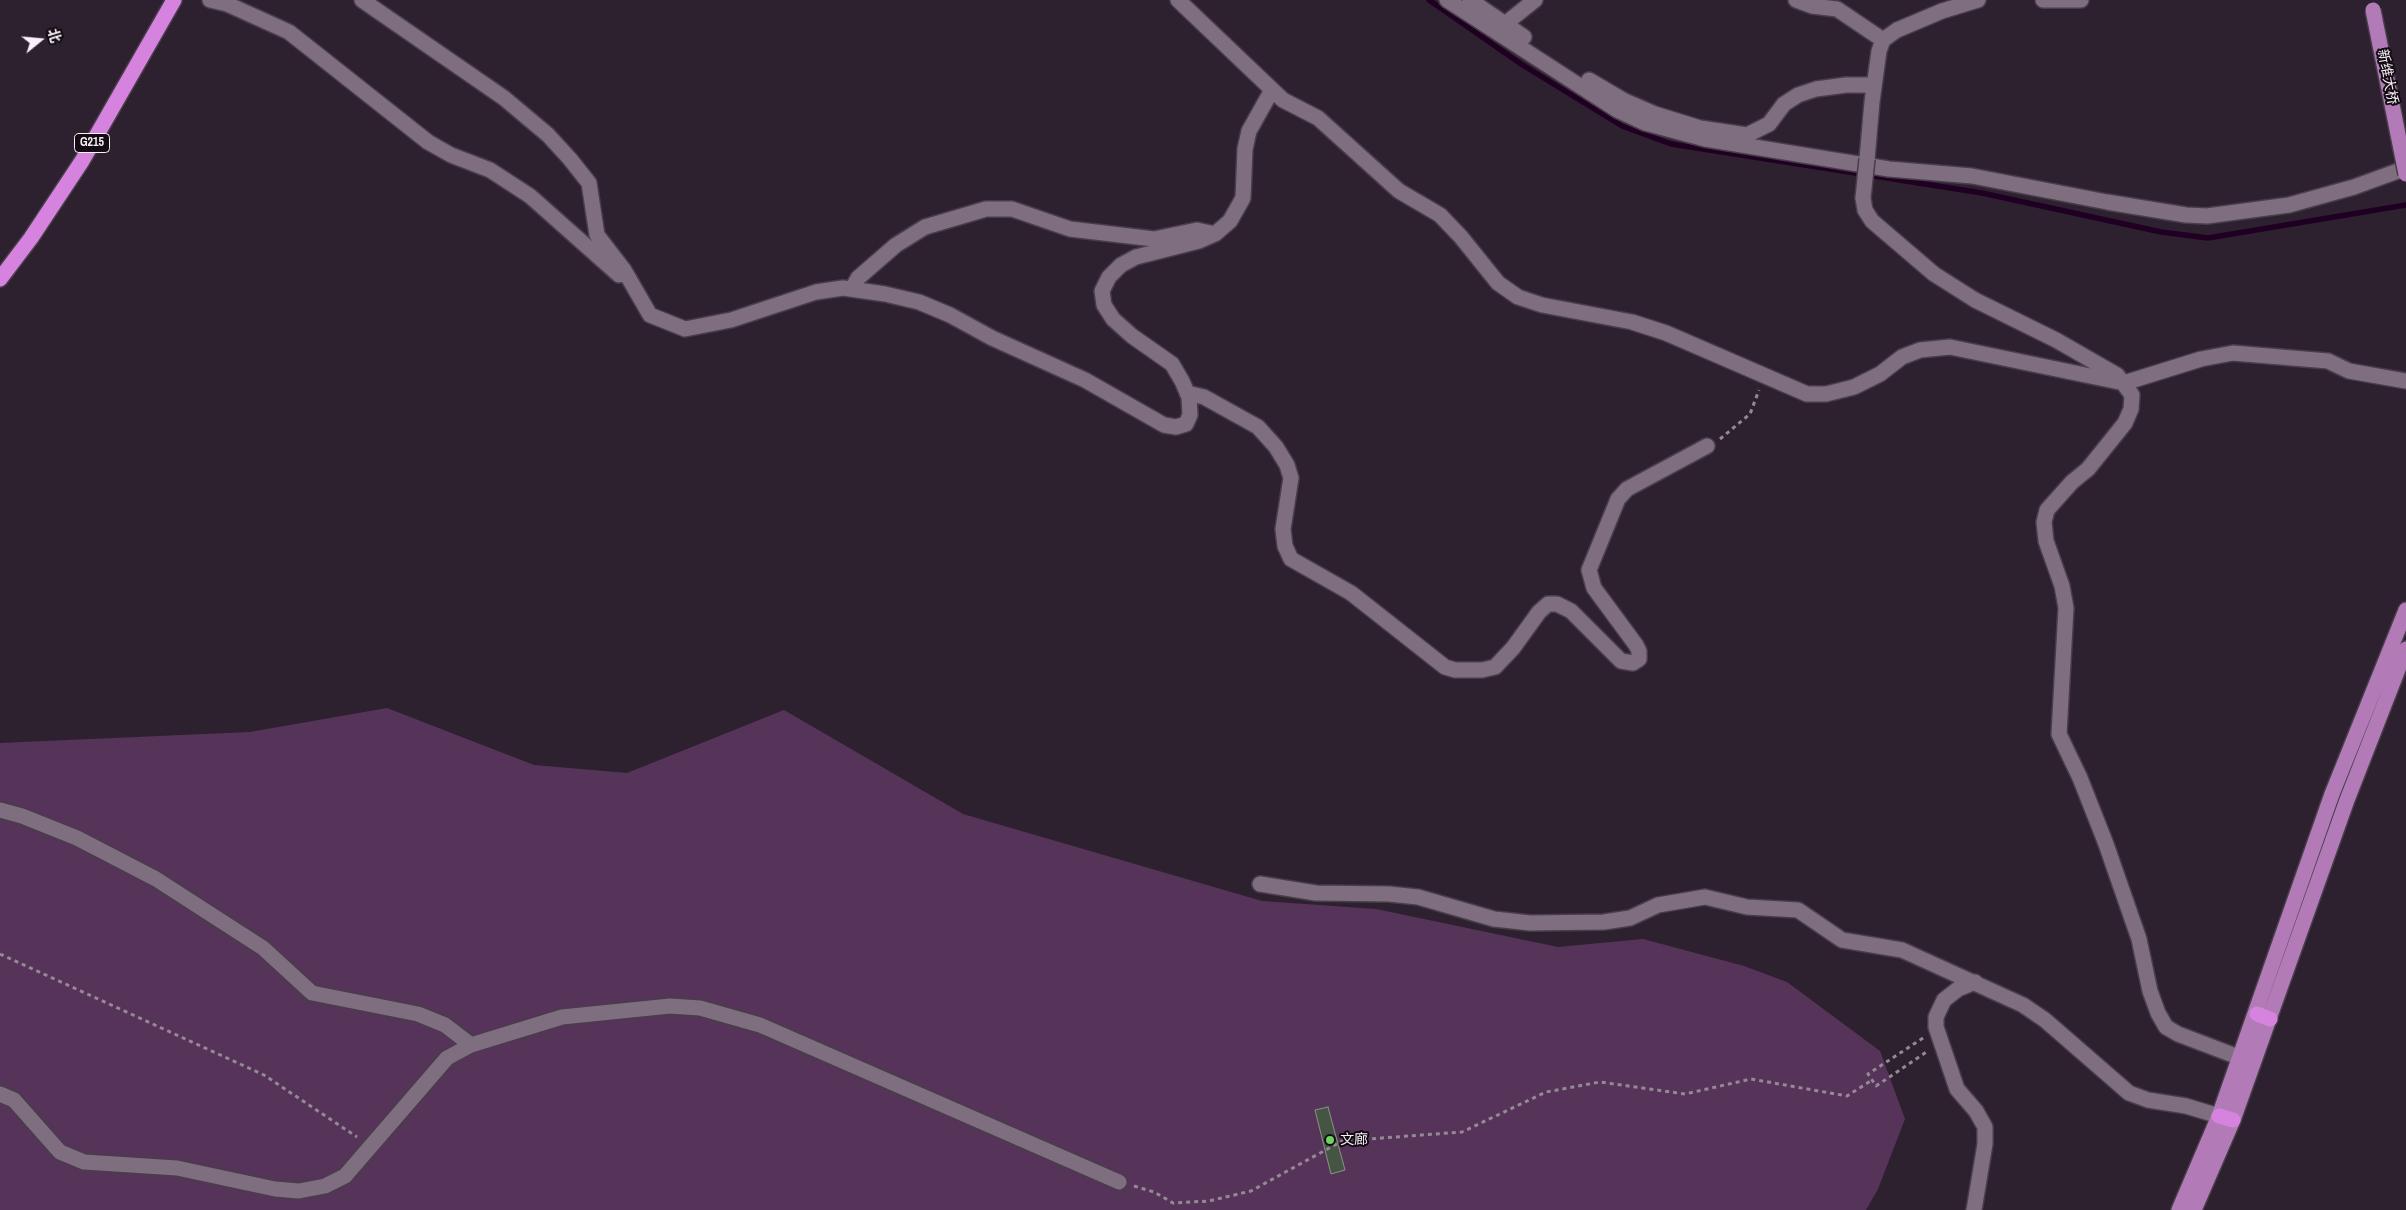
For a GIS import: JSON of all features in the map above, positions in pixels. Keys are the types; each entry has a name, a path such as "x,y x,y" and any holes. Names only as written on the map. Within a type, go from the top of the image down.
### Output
{"highway":[{"name":"G215","path":"0,279 31,238 82,160 174,0"}],"main road":[{"name":"新维大桥","path":"2372,5 2406,174"},
{"path":"2179,1210 2226,1118 2241,1058 2263,1016 2332,794 2406,610"},
{"path":"2194,1210 2263,1016 2406,649"}],"street":[{"path":"210,0 227,4 289,32 428,142 451,155 490,170 530,196 639,293"},
{"path":"362,0 504,98 553,141 589,183 597,235 639,293 650,315 686,329 731,320 816,292 843,288 885,294 919,302 950,315 992,338 1085,380 1164,426 1176,428 1186,424 1190,415 1187,393 1172,364 1132,336 1113,318 1104,305 1102,291 1109,276 1120,265 1128,261 1199,241 1215,234 1230,221 1243,198 1244,149 1250,131 1272,90"},
{"path":"1178,0 1283,100 1318,118 1399,191 1440,215 1461,237 1498,283 1518,297 1542,305 1640,325 1666,333 1765,374 1807,394 1826,394 1854,387 1880,374 1902,356 1920,350 1950,348 2124,383 2201,359 2234,353 2328,361 2350,371 2406,381"},
{"path":"1447,0 1617,110 1645,123 1724,142 1888,169 1972,176 2107,202 2186,215 2207,216 2289,205 2354,187 2406,168"},
{"path":"1470,0 1623,100 1655,114 1700,128 1747,135 1769,124 1784,104 1798,95 1826,88 1874,86"},
{"path":"1505,24 1535,0"},
{"path":"1796,0 1812,6 1837,9 1883,40"},
{"path":"1978,0 1942,11 1897,30 1883,40 1879,51 1874,86 1863,198 1865,210 1872,222 1934,274 1975,300 2056,340 2117,375 2132,395 2131,409 2125,423 2088,469 2072,482 2047,510 2044,522 2046,541 2062,586 2066,608 2059,734 2080,778 2126,901 2139,938 2150,991 2158,1013 2166,1027 2178,1034 2241,1058"},
{"path":"2042,0 2081,0"},
{"path":"852,289 858,278 890,250 925,227 986,210 1012,209 1070,228 1154,239 1197,230 1215,234"},
{"path":"1187,393 1204,397 1258,426 1276,447 1287,465 1291,478 1283,529 1285,546 1291,558 1351,593 1445,667 1455,670 1482,670 1494,667 1513,648 1539,612 1548,604 1556,604 1571,611 1621,662 1633,663 1639,659 1639,651 1636,645 1594,588 1589,570 1618,499 1627,488 1707,446"},
{"path":"0,810 22,816 77,838 156,879 263,948 312,993 418,1014 445,1024 472,1045"},
{"path":"1260,884 1316,893 1389,894 1418,897 1494,919 1530,923 1604,922 1630,918 1658,905 1705,898 1747,907 1798,910 1842,940 1902,950 2023,1005 2045,1020 2129,1093 2148,1100 2186,1106 2226,1118"},
{"path":"1974,1210 1985,1144 1985,1126 1976,1111 1957,1089 1936,1027 1936,1017 1944,1000 1958,989 1975,982"},
{"path":"0,1094 14,1100 60,1152 84,1162 176,1168 275,1189 299,1191 325,1186 346,1176 447,1058 472,1045 562,1017 670,1006 700,1008 760,1025 1119,1182"}],"path":[{"path":"1707,446 1725,436 1750,414 1765,374"},
{"path":"0,954 264,1075 372,1147"},
{"path":"1928,1034 1868,1074 1876,1086 1933,1048"},
{"path":"1119,1182 1154,1192 1174,1203 1210,1201 1251,1191 1342,1141 1462,1132 1546,1092 1600,1082 1684,1094 1751,1079 1847,1096 1872,1080"}],"shaded area":[{"path":"387,708 534,765 627,773 784,710 963,814 1262,901 1376,909 1558,947 1643,939 1744,966 1787,982 1880,1051 1905,1119 1878,1189 1866,1210 0,1210 0,743 250,732"}],"building":[{"name":"文廊","path":"1328,1107 1345,1170 1331,1174 1315,1110"}],"waterway":[{"path":"1429,0 1521,64 1622,126 1671,144 1982,193 2161,232 2208,238 2406,205"}],"place":[{"name":"文廊","path":"1330,1140"}]}
